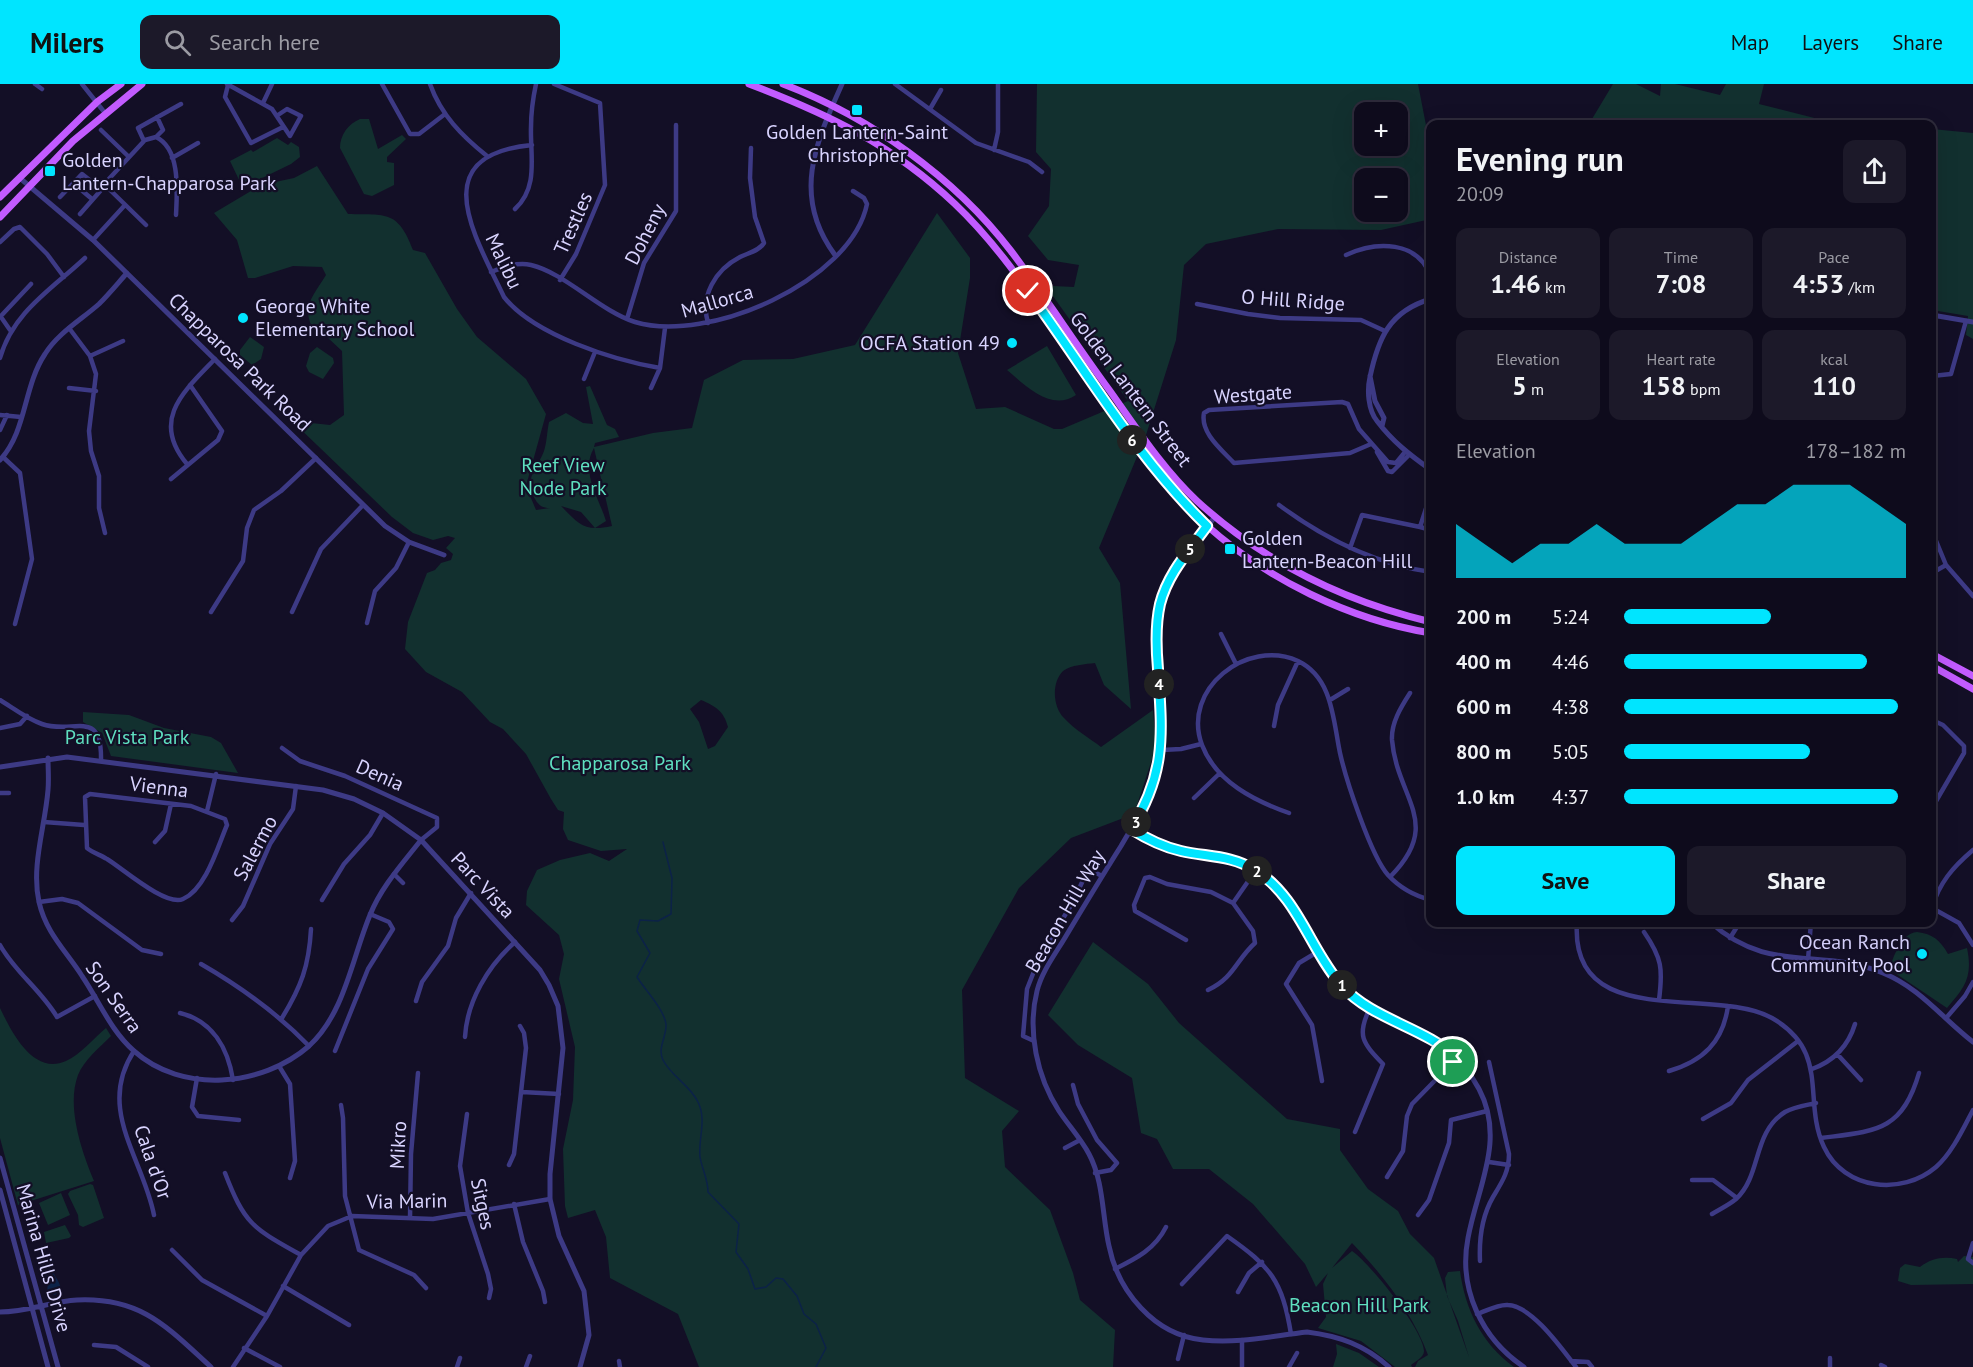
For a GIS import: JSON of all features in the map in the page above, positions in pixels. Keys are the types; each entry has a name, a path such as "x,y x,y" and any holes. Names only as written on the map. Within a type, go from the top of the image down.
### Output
{"main road":[{"path":"0,197 21,179 96,102 121,84"},
{"path":"0,217 105,113 142,84"},
{"name":"Golden Lantern Street","path":"749,84 828,115 886,149 942,192 971,220 1034,300 1140,451 1207,526 1258,563 1312,594 1373,618 1426,632"},
{"name":"Golden Lantern Street","path":"783,84 832,107 899,145 953,190 988,225 1010,250 1146,441 1183,486 1215,517 1258,551 1320,586 1365,604 1426,621"},
{"path":"1936,656 1973,676"},
{"path":"1936,668 1973,689"}],"street":[{"path":"35,84 42,89"},
{"path":"82,84 105,113"},
{"path":"263,103 272,84"},
{"path":"382,84 410,134 419,135 445,114"},
{"path":"430,84 445,114 461,135 487,156 500,149 532,145"},
{"path":"514,209 524,199 531,178 531,118 536,84"},
{"name":"Trestles","path":"554,84 565,86 600,103 605,185 576,254 560,280"},
{"path":"835,255 821,233 813,203 812,184 815,147 842,84"},
{"path":"895,84 976,143 1029,162 1042,172"},
{"path":"994,150 998,132 998,84"},
{"path":"278,115 286,109 302,117 290,136 278,115 263,103 227,85 225,97 251,143 284,127"},
{"path":"930,109 941,90"},
{"path":"144,141 138,128 181,104"},
{"path":"146,225 107,187 107,181 144,141 156,137 163,130 157,117"},
{"name":"Doheny","path":"627,319 644,263 676,211 676,125"},
{"path":"100,130 129,157"},
{"path":"156,137 164,141 172,158 177,186 176,215"},
{"path":"172,158 198,143"},
{"path":"708,323 705,307 713,280 729,264 760,248 764,243 755,217 750,178 751,148"},
{"name":"Malibu","path":"487,156 478,162 465,194 470,224 491,272 512,307 577,345 626,362 660,368"},
{"path":"60,197 82,174 101,189"},
{"name":"Chapparosa Park Road","path":"21,179 93,240 385,525 409,542 444,555"},
{"path":"73,183 92,200"},
{"path":"80,214 101,189 107,187"},
{"name":"Mallorca","path":"491,272 509,265 530,265 627,319 665,328 708,323 784,295 808,280 835,255 855,232 867,204 864,198 853,191"},
{"path":"93,240 125,205"},
{"path":"0,242 14,229 20,227 47,254 64,277"},
{"path":"1346,255 1360,248 1394,245 1418,257 1426,269"},
{"path":"0,358 10,330 44,293 85,258"},
{"path":"15,624 32,559 20,473 2,459 21,417 35,371 45,354 69,328 100,303 127,273"},
{"path":"10,330 0,317 31,284"},
{"path":"1426,301 1407,309 1385,331 1371,363 1370,376 1375,401 1384,418 1382,426 1394,443 1426,466"},
{"name":"O Hill Ridge","path":"1197,304 1280,318 1361,320 1385,331"},
{"path":"1936,316 1970,322 1951,374 1936,376"},
{"path":"69,328 90,356 96,374 96,391 89,431 91,451 99,476 99,508 105,533"},
{"path":"651,388 660,368 665,328"},
{"path":"90,356 123,341"},
{"path":"584,379 595,352"},
{"path":"187,464 174,446 171,424 176,402 215,359"},
{"path":"171,479 218,440 222,431 190,385"},
{"path":"69,388 96,391"},
{"name":"Westgate","path":"1371,444 1350,453 1234,463 1214,442 1202,421 1204,413 1209,410 1342,402 1348,404 1359,429 1371,444 1377,452 1384,466 1392,472 1407,453"},
{"path":"0,415 21,417"},
{"path":"0,430 7,415"},
{"path":"1377,452 1388,462 1396,464 1407,453"},
{"path":"211,612 243,561 247,528 254,510 281,491 316,458"},
{"path":"292,612 321,549 363,505"},
{"path":"1279,506 1310,528 1350,548 1378,560 1426,571"},
{"path":"1420,527 1426,511"},
{"path":"1350,548 1362,515 1426,529"},
{"name":"Beacon Hill Way","path":"1215,517 1174,570 1158,615 1156,645 1162,750 1155,782 1131,829 1039,983 1034,1006 1034,1041 1037,1061 1050,1095 1091,1157 1102,1192 1108,1242 1115,1269 1124,1287 1141,1308 1160,1324 1199,1340 1242,1340 1307,1332 1346,1340 1371,1352 1389,1367"},
{"path":"1936,541 1946,565 1973,596"},
{"path":"367,623 375,591 396,568 409,542"},
{"path":"1936,571 1946,565"},
{"path":"1221,634 1236,664"},
{"path":"1289,813 1256,801 1220,773 1201,744 1199,720 1203,700 1219,675 1236,664 1263,655 1298,662 1310,669 1330,700 1344,767 1374,849 1390,877 1412,893 1426,898"},
{"path":"1274,726 1278,705 1298,662"},
{"path":"1330,700 1348,689"},
{"path":"1390,877 1404,865 1414,848 1417,828 1392,739 1398,712 1410,693"},
{"path":"0,700 41,724 87,726 97,732 101,741 101,760"},
{"path":"0,728 20,724 27,716"},
{"path":"1936,722 1943,725 1964,746 1964,753 1936,801"},
{"path":"1162,750 1181,749 1201,744"},
{"name":"Denia","path":"282,748 300,761 356,780 437,818 437,827 421,840"},
{"name":"Parc Vista","path":"0,767 48,758 101,760 296,786 354,799 383,813 421,840 540,970 558,1006 563,1048 550,1174 550,1199 559,1236 584,1291 589,1335 580,1367"},
{"name":"Son Serra","path":"48,758 49,788 36,879 39,902 49,930 116,1030 134,1051 153,1064 177,1075 233,1080 257,1076 279,1066 309,1046 330,1017 344,989 370,914 394,874 421,840"},
{"path":"1194,798 1220,773"},
{"path":"207,811 216,774"},
{"name":"Salermo","path":"232,920 243,906 263,858 293,809 296,786"},
{"path":"0,793 9,793"},
{"name":"Vienna","path":"90,794 171,804 207,811 226,822 209,869 181,900 152,891 115,864 87,848 84,825 85,797 90,794"},
{"path":"154,842 165,831 171,804"},
{"path":"322,900 344,864 370,835 383,813"},
{"path":"44,822 84,825"},
{"path":"1131,829 1160,845 1184,852 1217,855 1256,870 1286,897 1344,988 1370,1008 1432,1038 1457,1058 1479,1089 1487,1111 1491,1137 1489,1162 1466,1252 1468,1282 1477,1314 1497,1344 1524,1367"},
{"path":"1936,896 1940,885 1958,863 1973,850"},
{"path":"1233,903 1256,870"},
{"path":"1034,1041 1023,1036 1027,989 1040,956 1073,903 1084,878 1092,871 1102,876"},
{"path":"394,874 403,883"},
{"path":"1186,939 1135,911 1134,904 1145,878 1149,877 1167,884 1210,892 1233,903 1245,918 1256,940 1230,977 1208,990"},
{"path":"416,1001 422,982 448,946 456,918 471,893"},
{"path":"39,902 62,899 78,903 142,950 161,954"},
{"path":"1936,910 1955,919 1965,930 1973,945"},
{"path":"335,1051 368,969 393,929 389,922 370,914"},
{"path":"1577,927 1577,938 1583,961 1597,979 1618,993 1659,1000 1728,1006 1765,1015 1780,1023 1798,1041 1812,1069 1821,1138 1827,1152 1849,1174 1876,1185 1897,1185 1918,1179 1937,1166 1973,1110"},
{"path":"1716,927 1730,938 1771,956 1841,962 1882,972 1915,991 1973,1042"},
{"path":"1730,938 1737,927"},
{"path":"1808,960 1811,927"},
{"path":"282,1018 299,990 309,957 311,929"},
{"path":"1644,932 1657,950 1661,964 1659,1000"},
{"path":"465,1037 471,1003 496,961 515,942"},
{"path":"0,945 7,958 46,998 57,1017 95,996"},
{"path":"1319,951 1299,963 1286,984 1312,1024 1322,1081"},
{"path":"201,964 237,984 258,1004 282,1018 309,1046"},
{"path":"1947,1017 1965,996 1973,982"},
{"path":"1669,1071 1697,1060 1714,1045 1728,1006"},
{"path":"1354,1132 1383,1064 1363,1039 1363,1023 1370,1008"},
{"path":"180,1013 194,1017 214,1034 229,1057 233,1080"},
{"path":"1812,1069 1838,1055 1855,1024"},
{"path":"509,1164 514,1154 522,1092 526,1041 520,1026"},
{"path":"1703,1119 1731,1102 1748,1080 1798,1041"},
{"name":"Cala d'Or","path":"134,1051 120,1078 118,1096 129,1151 151,1197 154,1215"},
{"path":"1838,1055 1861,1080"},
{"path":"1388,1177 1403,1151 1407,1116 1412,1104 1457,1058"},
{"path":"1480,1261 1479,1241 1485,1215 1509,1165 1509,1154 1489,1062"},
{"path":"279,1066 290,1084 295,1161 290,1178"},
{"name":"Mikro","path":"410,1218 411,1154 418,1073"},
{"path":"1821,1138 1863,1133 1895,1119 1913,1096 1919,1073"},
{"path":"196,1078 192,1107 198,1116 239,1120"},
{"path":"1073,1085 1078,1104 1097,1140 1117,1163 1111,1170 1095,1173"},
{"path":"522,1092 559,1094"},
{"path":"1712,1214 1737,1198 1749,1180 1761,1140 1774,1121 1793,1108 1816,1102"},
{"path":"341,1105 345,1196 359,1250 414,1275 426,1288"},
{"path":"1418,1215 1429,1200 1446,1152 1451,1120 1487,1111"},
{"name":"Sitges","path":"467,1114 460,1166 468,1213 488,1274 491,1289 489,1298"},
{"path":"1065,1148 1080,1140"},
{"name":"Marina Hills Drive","path":"0,1158 58,1367"},
{"path":"1489,1162 1509,1165"},
{"path":"225,1173 244,1217 261,1233 301,1255"},
{"path":"1692,1180 1713,1180 1737,1198"},
{"name":"Marina Hills Drive","path":"0,1190 48,1367"},
{"name":"Via Marin","path":"233,1367 267,1316 301,1255 328,1226 352,1216 433,1219 550,1199"},
{"path":"514,1204 523,1242 543,1291 545,1302"},
{"path":"1115,1269 1148,1251 1157,1243 1167,1227"},
{"path":"1182,1284 1223,1238 1228,1237 1262,1262 1275,1279 1285,1299 1292,1334"},
{"path":"1973,1243 1968,1259 1973,1263"},
{"path":"172,1250 202,1280 267,1316"},
{"path":"1238,1292 1249,1273 1262,1262"},
{"path":"283,1286 350,1325"},
{"path":"0,1312 33,1310 75,1300 119,1302 161,1321 211,1367"},
{"path":"1477,1314 1504,1305 1516,1306 1542,1325 1576,1367"},
{"path":"1178,1359 1184,1335"},
{"path":"1242,1340 1242,1367"},
{"path":"94,1345 116,1347 148,1367"},
{"path":"244,1348 280,1367"},
{"path":"1289,1367 1297,1353"},
{"path":"526,1367 530,1356"},
{"path":"457,1367 460,1358"},
{"path":"1830,1358 1830,1367"},
{"path":"1571,1361 1588,1362 1592,1367"}],"green space":[{"path":"1037,84 1418,84 1426,125 1426,220 1381,230 1278,229 1206,244 1184,265 1176,340 1146,435 1099,548 1120,583 1131,709 1104,685 1095,663 1066,669 1059,676 1055,688 1060,713 1072,726 1101,747 1153,710 1156,747 1134,814 1071,838 1019,888 962,990 965,1078 1019,1111 1002,1131 1005,1167 1050,1210 1073,1273 1080,1300 1115,1330 1113,1367 699,1367 678,1314 610,1278 606,1237 595,1210 568,1218 565,1206 563,1149 573,1100 575,1047 559,979 564,954 559,935 526,905 527,891 537,870 560,860 590,853 609,861 627,849 601,851 568,840 563,829 564,812 558,810 526,754 503,729 490,722 462,692 426,672 405,649 408,622 427,573 435,570 441,563 451,560 453,554 446,548 455,538 448,536 433,540 413,533 392,517 292,421 330,425 344,415 342,351 327,337 315,333 308,316 312,297 326,275 322,267 293,266 255,278 248,278 237,240 214,213 261,185 294,178 317,166 348,214 381,215 396,221 413,250 425,253 457,309 477,337 526,379 546,414 526,486 536,510 550,508 538,503 530,486 532,474 544,451 549,422 566,413 583,423 593,424 586,387 590,386 607,425 615,429 619,437 595,443 594,447 653,433 692,428 704,380 743,360 793,359 855,345 937,213 970,258 970,278 958,353 976,409 1005,407 1054,429 1062,429 1128,401 1050,292 1053,286 1074,287 1079,265 1048,260 1028,236 1049,206 1051,169 1036,152","holes":["594,448 612,526 595,528 606,521 590,475 590,457","561,506 581,512 595,528 578,522","701,700 721,713 728,727 715,746 708,749 699,722 690,709"]},
{"path":"1613,84 1636,84 1660,96 1661,84 1675,84 1720,95 1726,84 1764,84 1759,104 1822,120 1591,120"},
{"path":"360,119 369,119 378,149 402,135 406,139 387,157 387,162 394,163 394,185 372,196 364,194 340,148 341,139 346,130"},
{"path":"1936,129 1973,133 1973,339 1966,335 1968,316 1936,311"},
{"path":"277,138 288,145 291,142 299,147 300,157 291,164 246,186 241,184 230,161 251,150 253,152"},
{"path":"250,337 264,347 261,359 252,365 240,355 240,350"},
{"path":"1047,346 1076,395 1057,401 1048,399 1022,383 1007,370"},
{"path":"317,347 333,358 334,363 323,379 309,372 306,366 310,353"},
{"name":"Parc Vista Park","path":"83,712 129,715 164,728 211,737 221,743 238,773 111,756 102,733 83,722"},
{"path":"1917,932 1936,939 1948,954 1967,948 1969,967 1966,981 1947,1008 1889,969 1902,941"},
{"name":"Beacon Hill Park","path":"1093,942 1148,984 1179,1023 1287,1119 1340,1129 1340,1150 1368,1189 1398,1211 1410,1234 1434,1258 1447,1294 1445,1278 1448,1272 1460,1271 1466,1299 1477,1325 1493,1348 1514,1367 1415,1367 1418,1361 1428,1355 1422,1342 1424,1353 1411,1365 1412,1367 1395,1367 1361,1341 1318,1328 1326,1317 1323,1284 1328,1273 1316,1287 1305,1264 1253,1204 1209,1169 1173,1169 1157,1139 1141,1133 1132,1078 1078,1045 1048,1015","holes":["1352,1243 1385,1281 1405,1309 1422,1340 1383,1283 1352,1251 1332,1268","1449,1301 1458,1321 1469,1357"]},
{"path":"0,1008 17,1039 34,1057 43,1062 54,1064 66,1061 82,1051 106,1028 111,1036 84,1064 75,1088 77,1129 94,1181 18,1205 0,1138"},
{"path":"93,1185 104,1218 83,1227 79,1225 78,1215 68,1194 70,1191"},
{"path":"61,1193 70,1215 48,1225 39,1203"},
{"path":"65,1225 71,1236 69,1238 46,1243 44,1232"},
{"path":"1964,1256 1973,1257 1973,1284 1911,1285 1898,1281 1900,1268 1905,1264 1920,1267 1942,1258 1957,1259 1958,1262"},
{"path":"1336,1344 1359,1353 1379,1367 1333,1367 1337,1354"}],"water":[{"path":"45,1257 54,1262 53,1273 61,1289 55,1295 47,1292 48,1283 44,1277 48,1271 42,1261"}],"waterway":[{"path":"663,842 672,878 671,914 658,921 640,920 637,931 650,953 637,977 665,1018 666,1028 661,1056 666,1066 695,1096 701,1109 700,1157 708,1192 739,1224 736,1252 748,1269 755,1289 766,1287 776,1278 783,1279 797,1296 804,1314 816,1324 826,1348 816,1367"}],"place":[{"name":"Golden Lantern-Saint Christopher","path":"857,110"},
{"name":"Golden Lantern-Chapparosa Park","path":"50,171"},
{"name":"George White Elementary School","path":"243,318"},
{"name":"OCFA Station 49","path":"1012,343"},
{"name":"Golden Lantern-Beacon Hill","path":"1230,549"},
{"name":"Ocean Ranch Community Pool","path":"1922,954"}],"route":[{"path":"1028,291 1135,443 1169,486 1207,526 1174,570 1160,604 1156,645 1162,750 1155,782 1131,829 1160,845 1184,852 1217,855 1256,870 1286,897 1332,974 1344,988 1370,1008 1446,1047 1457,1058 1453,1062"}],"park label":[{"name":"Reef View Node Park","path":"563,476"},
{"name":"Chapparosa Park","path":"620,763"}]}
